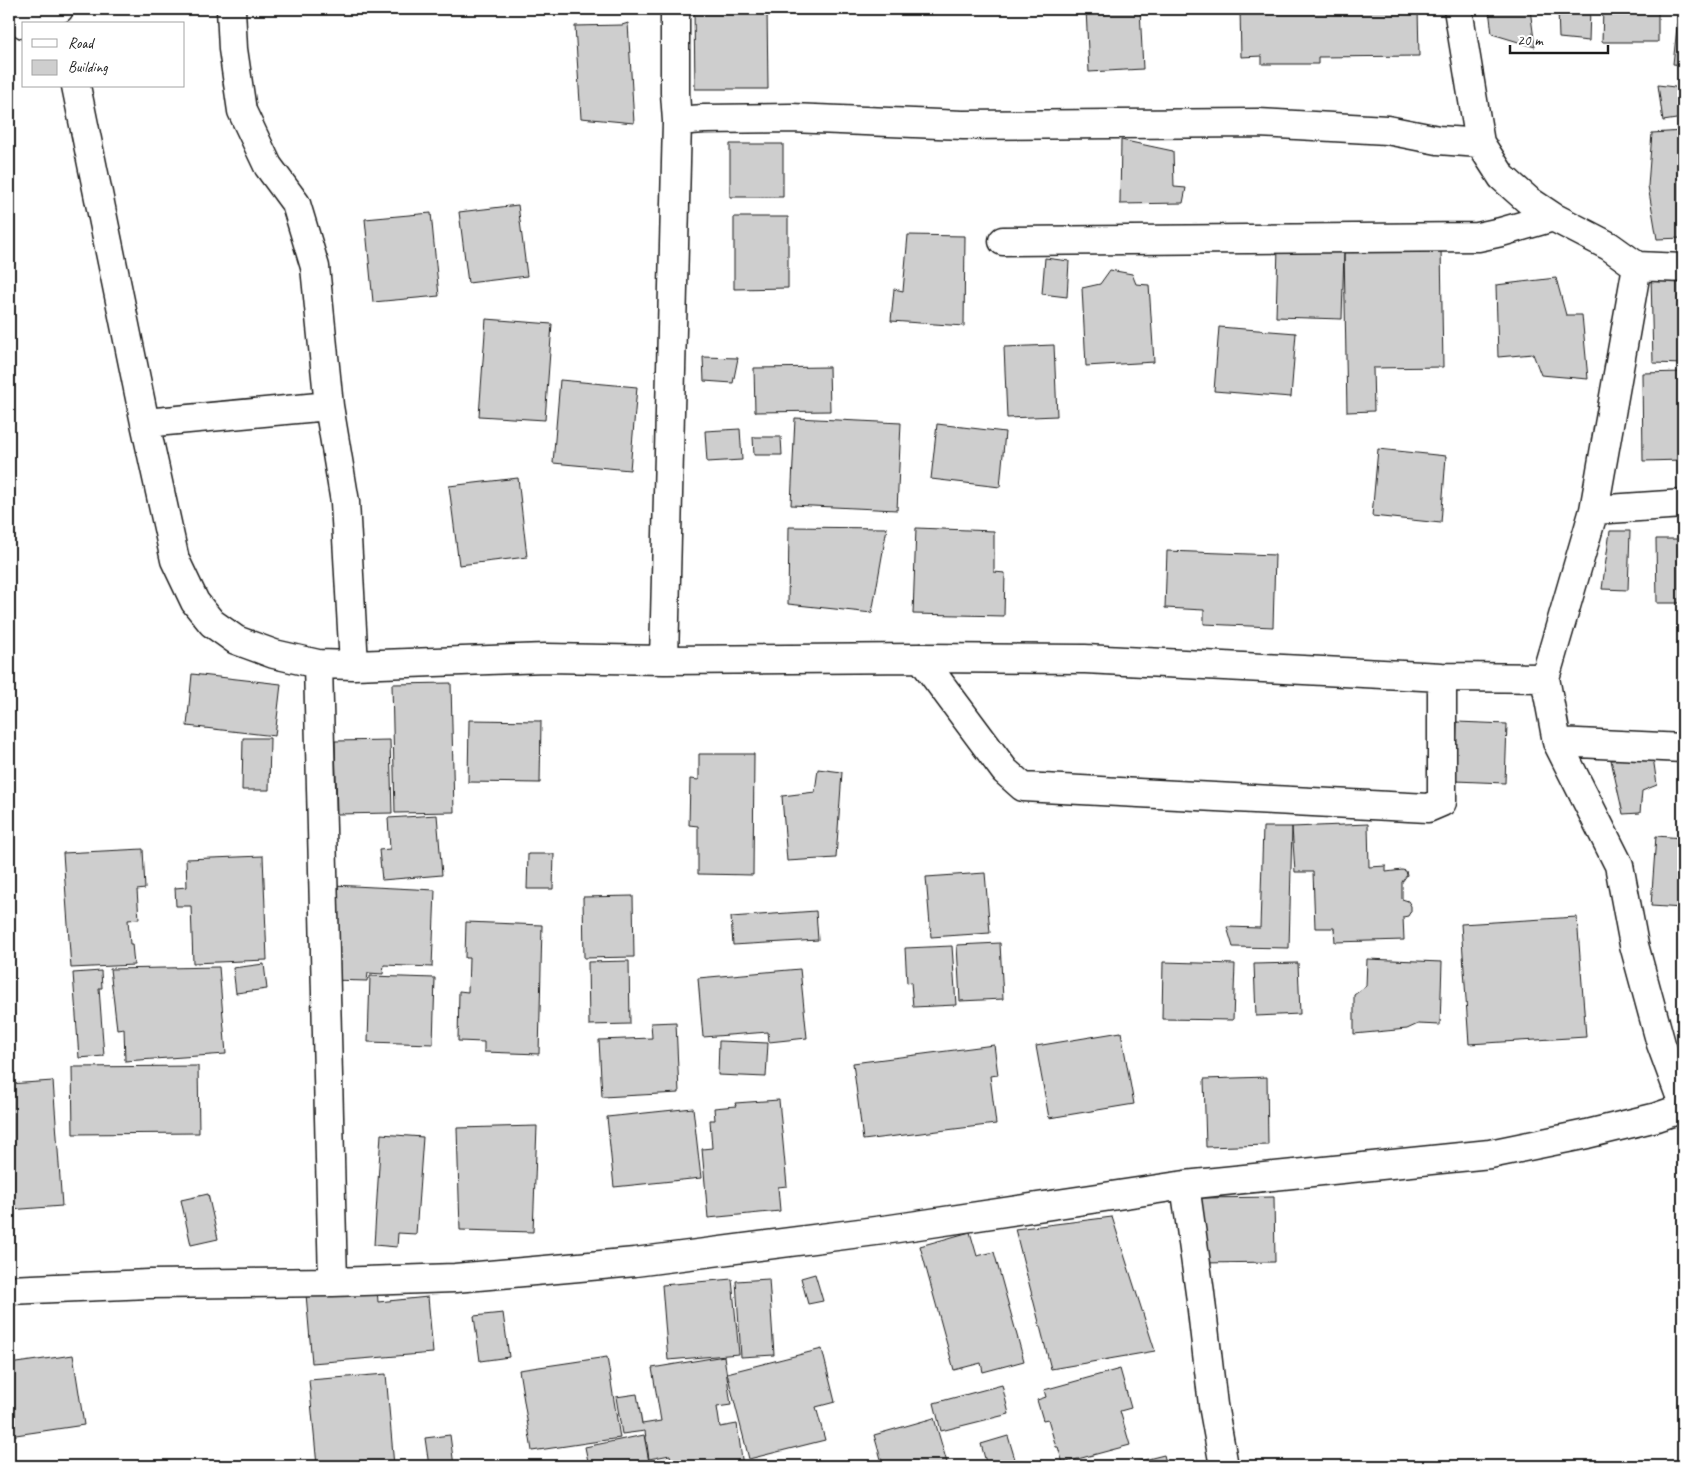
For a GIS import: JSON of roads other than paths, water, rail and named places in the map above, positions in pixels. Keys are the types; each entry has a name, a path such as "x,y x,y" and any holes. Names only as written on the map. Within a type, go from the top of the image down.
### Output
{"street":[{"path":"231,9 233,49 242,110 268,166 296,204 315,267 329,406 345,502 354,665"},
{"path":"664,660 677,121 675,9"},
{"path":"1458,9 1480,143 1502,177 1529,201 1553,217 1609,246 1637,266 1683,268"},
{"path":"30,22 57,13"},
{"path":"9,30 22,25"},
{"path":"76,88 175,560 195,602 212,623 236,640 274,654 318,664 354,665 546,658 664,660 1085,659 1442,677 1545,678"},
{"path":"677,121 791,118 963,125 1258,123 1387,130 1438,140 1480,143"},
{"path":"1003,241 1478,237 1553,217"},
{"path":"1637,266 1594,510 1545,678 1557,742 1619,865 1634,945 1659,1036 1683,1104"},
{"path":"145,423 329,406"},
{"path":"1594,510 1683,504"},
{"path":"920,658 1005,771 1022,787 1428,808 1442,802 1442,677"},
{"path":"318,664 333,1282"},
{"path":"1557,742 1683,748"},
{"path":"9,1290 149,1284 333,1282 455,1278 635,1262 891,1229 1185,1185 1490,1154 1587,1134 1657,1117 1683,1108"},
{"path":"1185,1185 1213,1405 1224,1466"}]}
